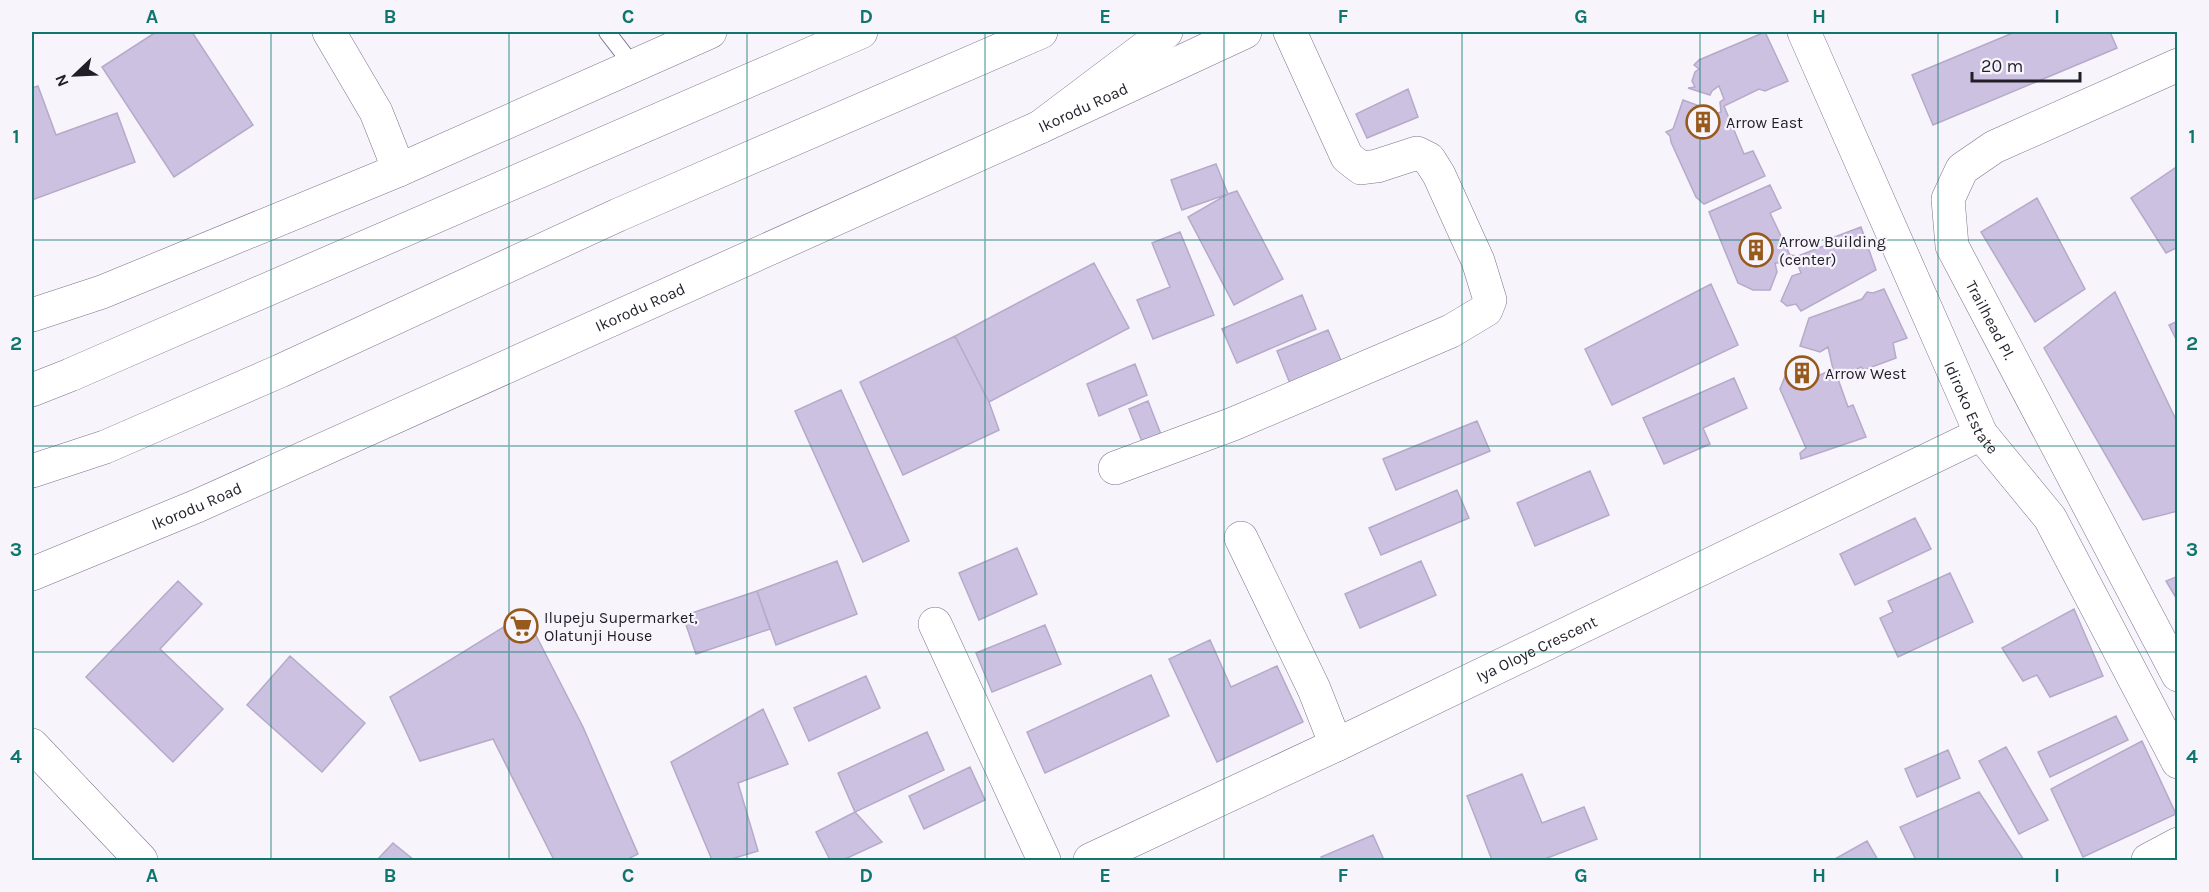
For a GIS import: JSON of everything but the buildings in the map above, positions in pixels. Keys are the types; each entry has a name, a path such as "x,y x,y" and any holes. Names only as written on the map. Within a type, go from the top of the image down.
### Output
{"main road":[{"path":"329,32 376,112 399,170"},
{"path":"32,315 102,292 399,170 710,32"},
{"path":"32,390 861,32"},
{"path":"32,471 105,447 290,366 618,215 1041,32"},
{"path":"1040,127 1166,32"},
{"name":"Ikorodu Road","path":"32,574 197,506 1040,127 1245,32"},
{"path":"1115,468 1244,419 1451,330 1486,310 1490,300 1478,261 1439,175 1429,159 1417,153 1377,166 1361,168 1347,157 1290,32"},
{"name":"Idiroko Estate","path":"1804,32 1981,434 2050,518 2178,762"},
{"name":"Trailhead Pl.","path":"2178,65 1994,147 1962,169 1948,199 1952,246 2178,675"},
{"name":"Iya Oloye Crescent","path":"1090,861 1981,434"},
{"path":"1241,538 1314,689 1336,745"},
{"path":"935,624 1044,861"},
{"path":"32,745 127,858"},
{"path":"2148,861 2178,844"}],"lane":[{"path":"607,32 634,67"}],"place":[{"name":"Arrow East","path":"1703,122"},
{"name":"Arrow Building (center)","path":"1756,250"},
{"name":"Arrow West","path":"1802,373"},
{"name":"Ilupeju Supermarket, Olatunji House","path":"521,626"}]}
